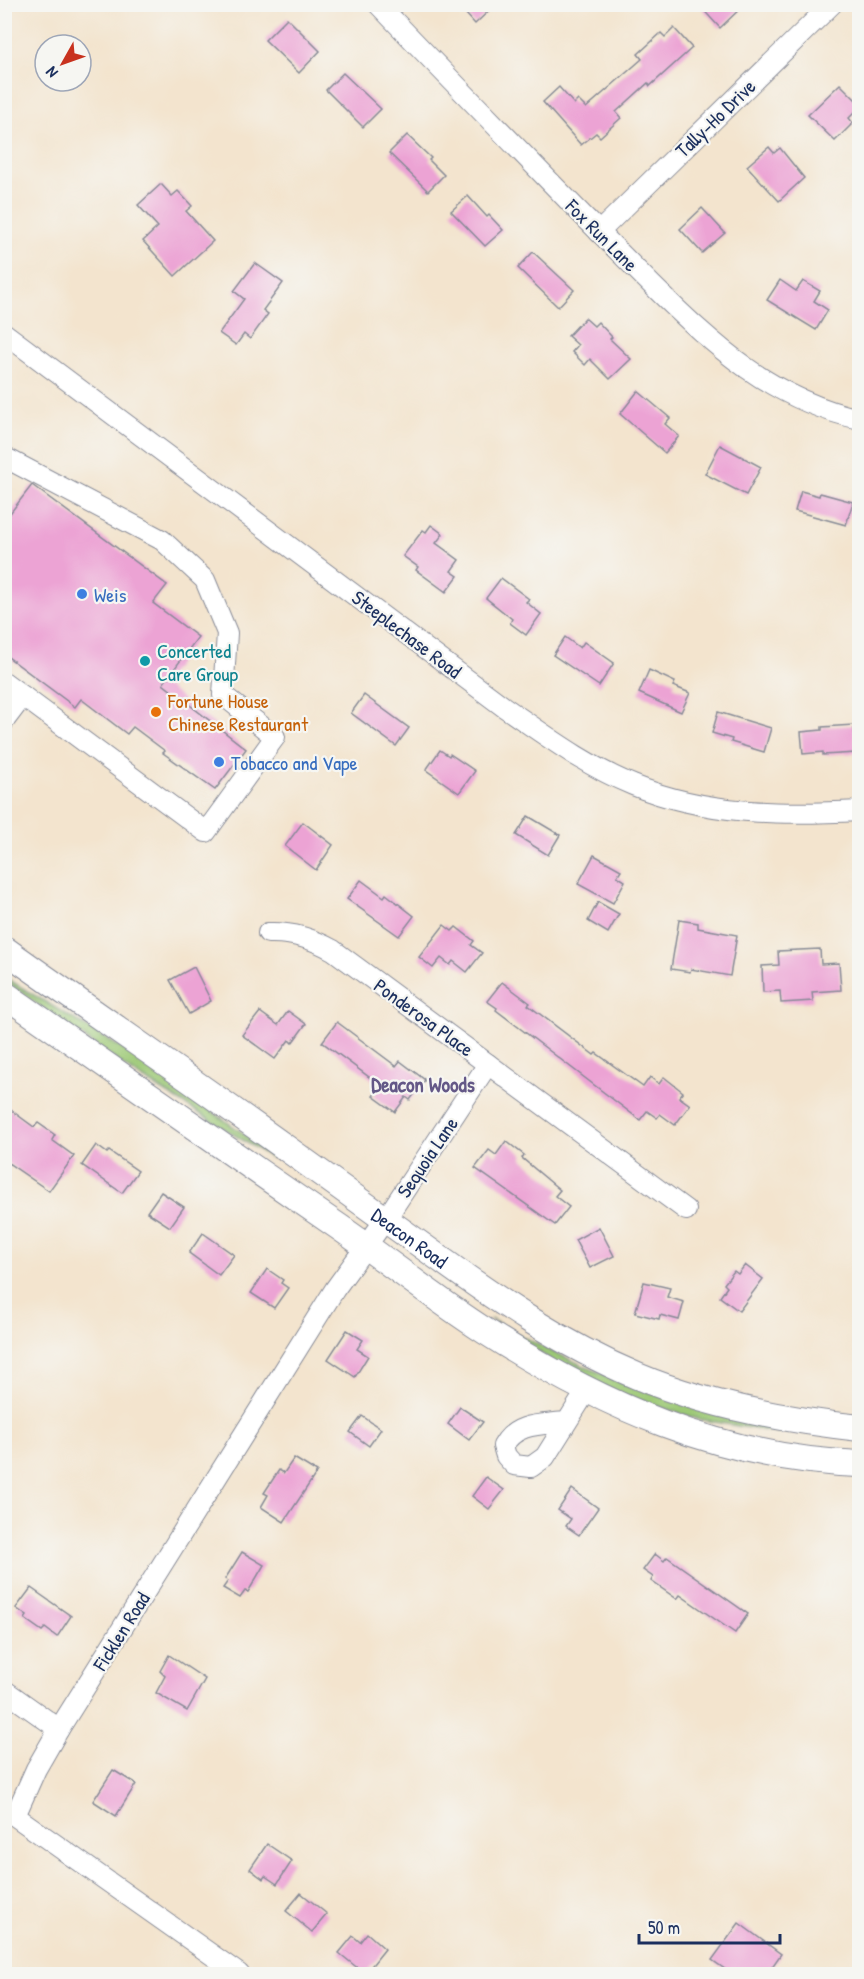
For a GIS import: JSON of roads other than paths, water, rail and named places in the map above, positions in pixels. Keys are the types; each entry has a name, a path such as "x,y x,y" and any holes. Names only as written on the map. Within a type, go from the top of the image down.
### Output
{"main road":[{"name":"Deacon Road","path":"4,950 221,1101 501,1303 602,1361 639,1377 751,1412 860,1428"},
{"name":"Deacon Road","path":"4,994 484,1331 587,1390 628,1410 679,1430 742,1449 830,1463 860,1464"}],"street":[{"name":"Fox Run Lane","path":"378,4 599,232 701,333 735,361 772,385 808,403 860,419"},
{"name":"Tally-Ho Drive","path":"599,232 832,4"},
{"name":"Steeplechase Road","path":"4,333 504,706 560,746 597,767 640,787 671,798 710,807 801,814 860,811"},
{"path":"4,457 162,540 205,580 227,633 223,695 275,737 206,832 4,682"},
{"path":"4,721 23,696"},
{"name":"Ponderosa Place","path":"268,933 298,935 318,941 333,950 686,1210"},
{"name":"Sequoia Lane","path":"385,1220 488,1064"},
{"name":"Ficklen Road","path":"239,1974 15,1816 36,1769 59,1729 335,1289 385,1220"},
{"path":"566,1422 587,1390"},
{"path":"4,1690 59,1729"}],"place":[{"name":"Weis","path":"82,594"},
{"name":"Concerted Care Group","path":"145,661"},
{"name":"Fortune House Chinese Restaurant","path":"156,712"},
{"name":"Tobacco and Vape","path":"219,762"}],"district":[{"name":"Deacon Woods","path":"423,1084"}]}
